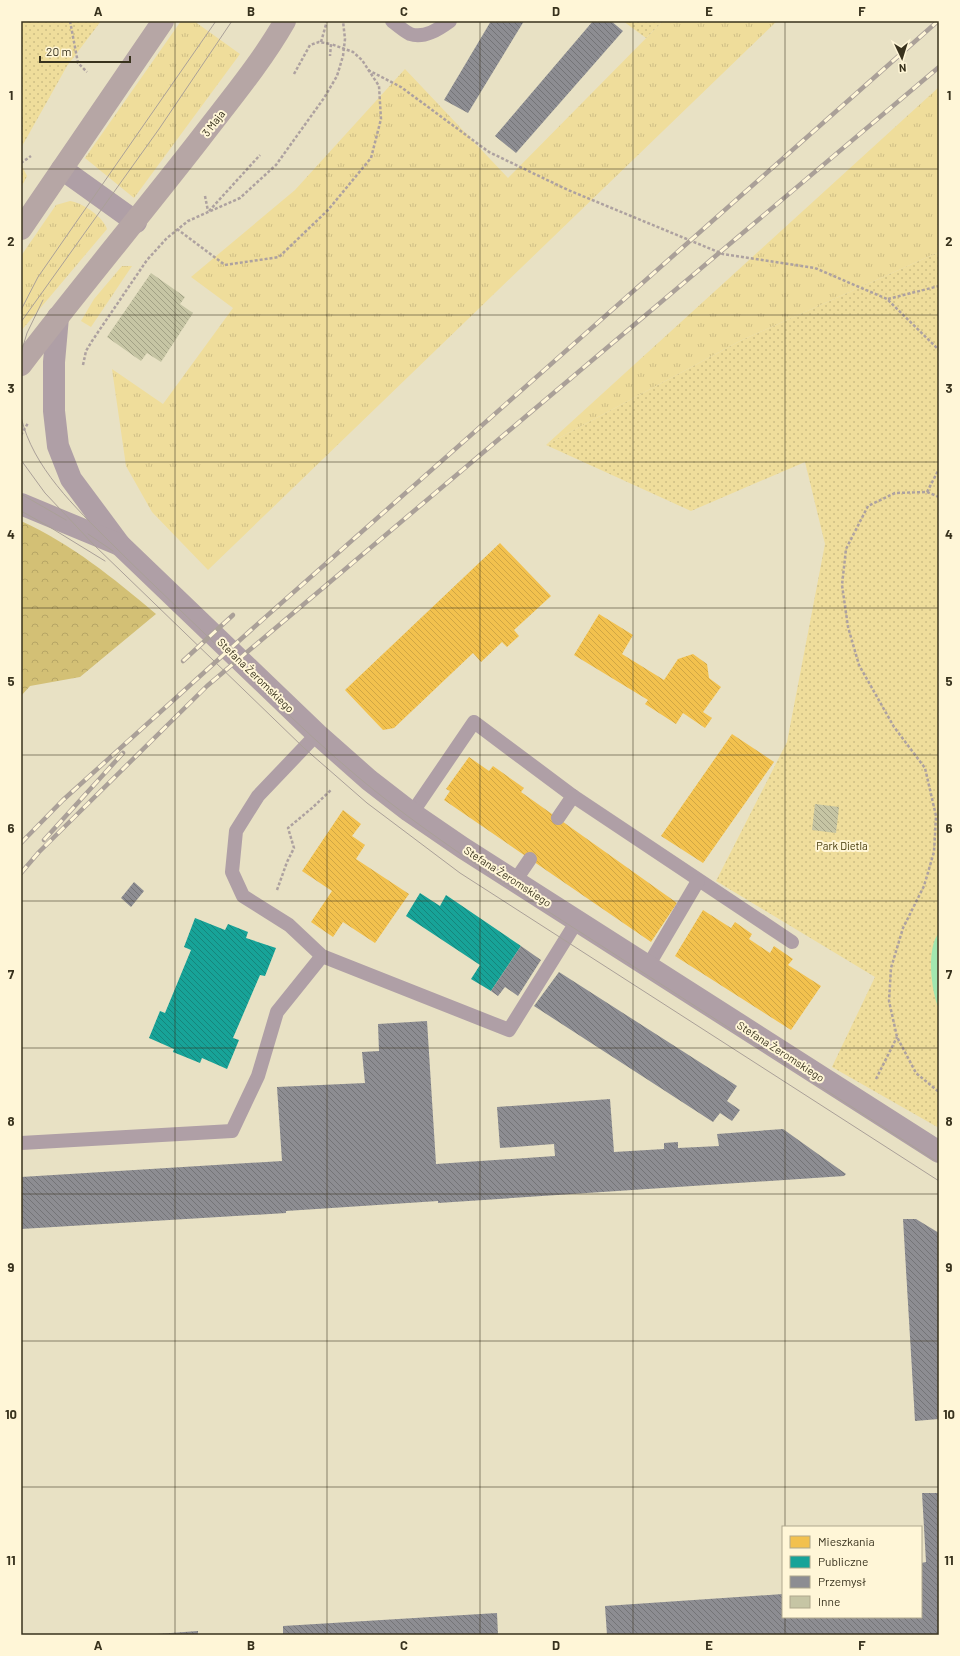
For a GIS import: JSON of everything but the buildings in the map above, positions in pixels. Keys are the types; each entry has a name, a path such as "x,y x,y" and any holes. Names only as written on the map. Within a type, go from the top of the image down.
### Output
{"main road":[{"path":"21,229 163,21"},
{"name":"3 Maja","path":"21,365 58,317 136,222 270,46 285,21"}],"street":[{"path":"62,169 136,222"},
{"name":"Stefana Żeromskiego","path":"58,317 54,362 54,411 58,446 71,479 120,545 317,734 369,780 412,813 515,881 939,1152"},
{"name":"Stefana Żeromskiego","path":"21,504 120,545"}],"lane":[{"path":"392,21 410,34 422,35 436,31 450,21"},
{"path":"412,813 474,722 573,796 698,881 792,942"},
{"path":"317,734 258,796 236,831 232,872 244,896 268,913 289,925 322,956 509,1030 578,921"},
{"path":"558,818 573,796"},
{"path":"515,881 530,859"},
{"path":"648,966 698,881"},
{"path":"21,1142 232,1131 258,1076 277,1012 322,956"}],"path":[{"path":"70,21 78,63 87,72"},
{"path":"321,42 327,21"},
{"path":"82,366 86,351 147,260 157,248 188,221 229,205 240,198 276,165 333,84 340,68 344,49 344,21"},
{"path":"177,229 225,265 279,257 328,210 371,158 381,119 379,86 362,60 353,52 332,44 321,42 310,45 294,74"},
{"path":"330,56 332,44"},
{"path":"368,70 401,88 489,152 568,190 723,254 816,268 887,299 939,350"},
{"path":"208,212 260,155"},
{"path":"21,163 32,156"},
{"path":"205,196 208,212"},
{"path":"887,299 939,286"},
{"path":"927,492 939,469"},
{"path":"939,497 927,492 895,493 868,506 846,549 842,585 848,627 859,665 894,726 924,768 936,816 934,852 924,886 904,928 891,968 889,1001 897,1037 916,1073 939,1092"},
{"path":"268,913 286,862 294,848 288,828 331,790"},
{"path":"875,1081 897,1037"}],"green space":[{"path":"21,21 101,21 67,66 21,148"},
{"path":"181,21 194,21 240,54 134,198 85,158"},
{"path":"623,21 663,21 646,38"},
{"path":"663,21 777,21 208,570 152,512 126,466 112,369 163,404 233,308 191,277 295,190 405,69 508,178"},
{"path":"939,87 939,252 740,341 546,445"},
{"path":"21,164 27,176 21,188"},
{"path":"70,201 92,211 105,224 107,229 21,331 21,256 56,205"},
{"name":"Park Dietla","path":"939,252 939,1128 832,1067 875,977 716,881 787,742 825,544 805,462 691,511 546,445 740,341"},
{"path":"122,266 132,266 91,327 81,321 94,299"},
{"path":"21,521 58,540 75,551 124,587 156,614 80,677 30,686 21,696"}],"shaded area":[{"path":"939,933 939,1009 932,981 931,959 932,948"}],"tram line":[{"path":"21,310 38,277 216,21"},
{"path":"21,322 159,129 232,21"},
{"path":"21,353 27,333 43,300"},
{"path":"21,417 27,436 45,470 83,515 290,716 374,790 424,828 493,876 939,1163"},
{"path":"21,460 45,493 94,545 304,748 367,803 460,873 939,1181"},
{"path":"21,494 66,520"},
{"path":"21,511 105,561"},
{"path":"88,534 113,551"}],"railway":[{"path":"21,843 63,800 251,630 938,21"},
{"path":"21,873 39,852 207,686 939,67"},
{"path":"183,661 233,615"},
{"path":"44,840 123,753"}]}
